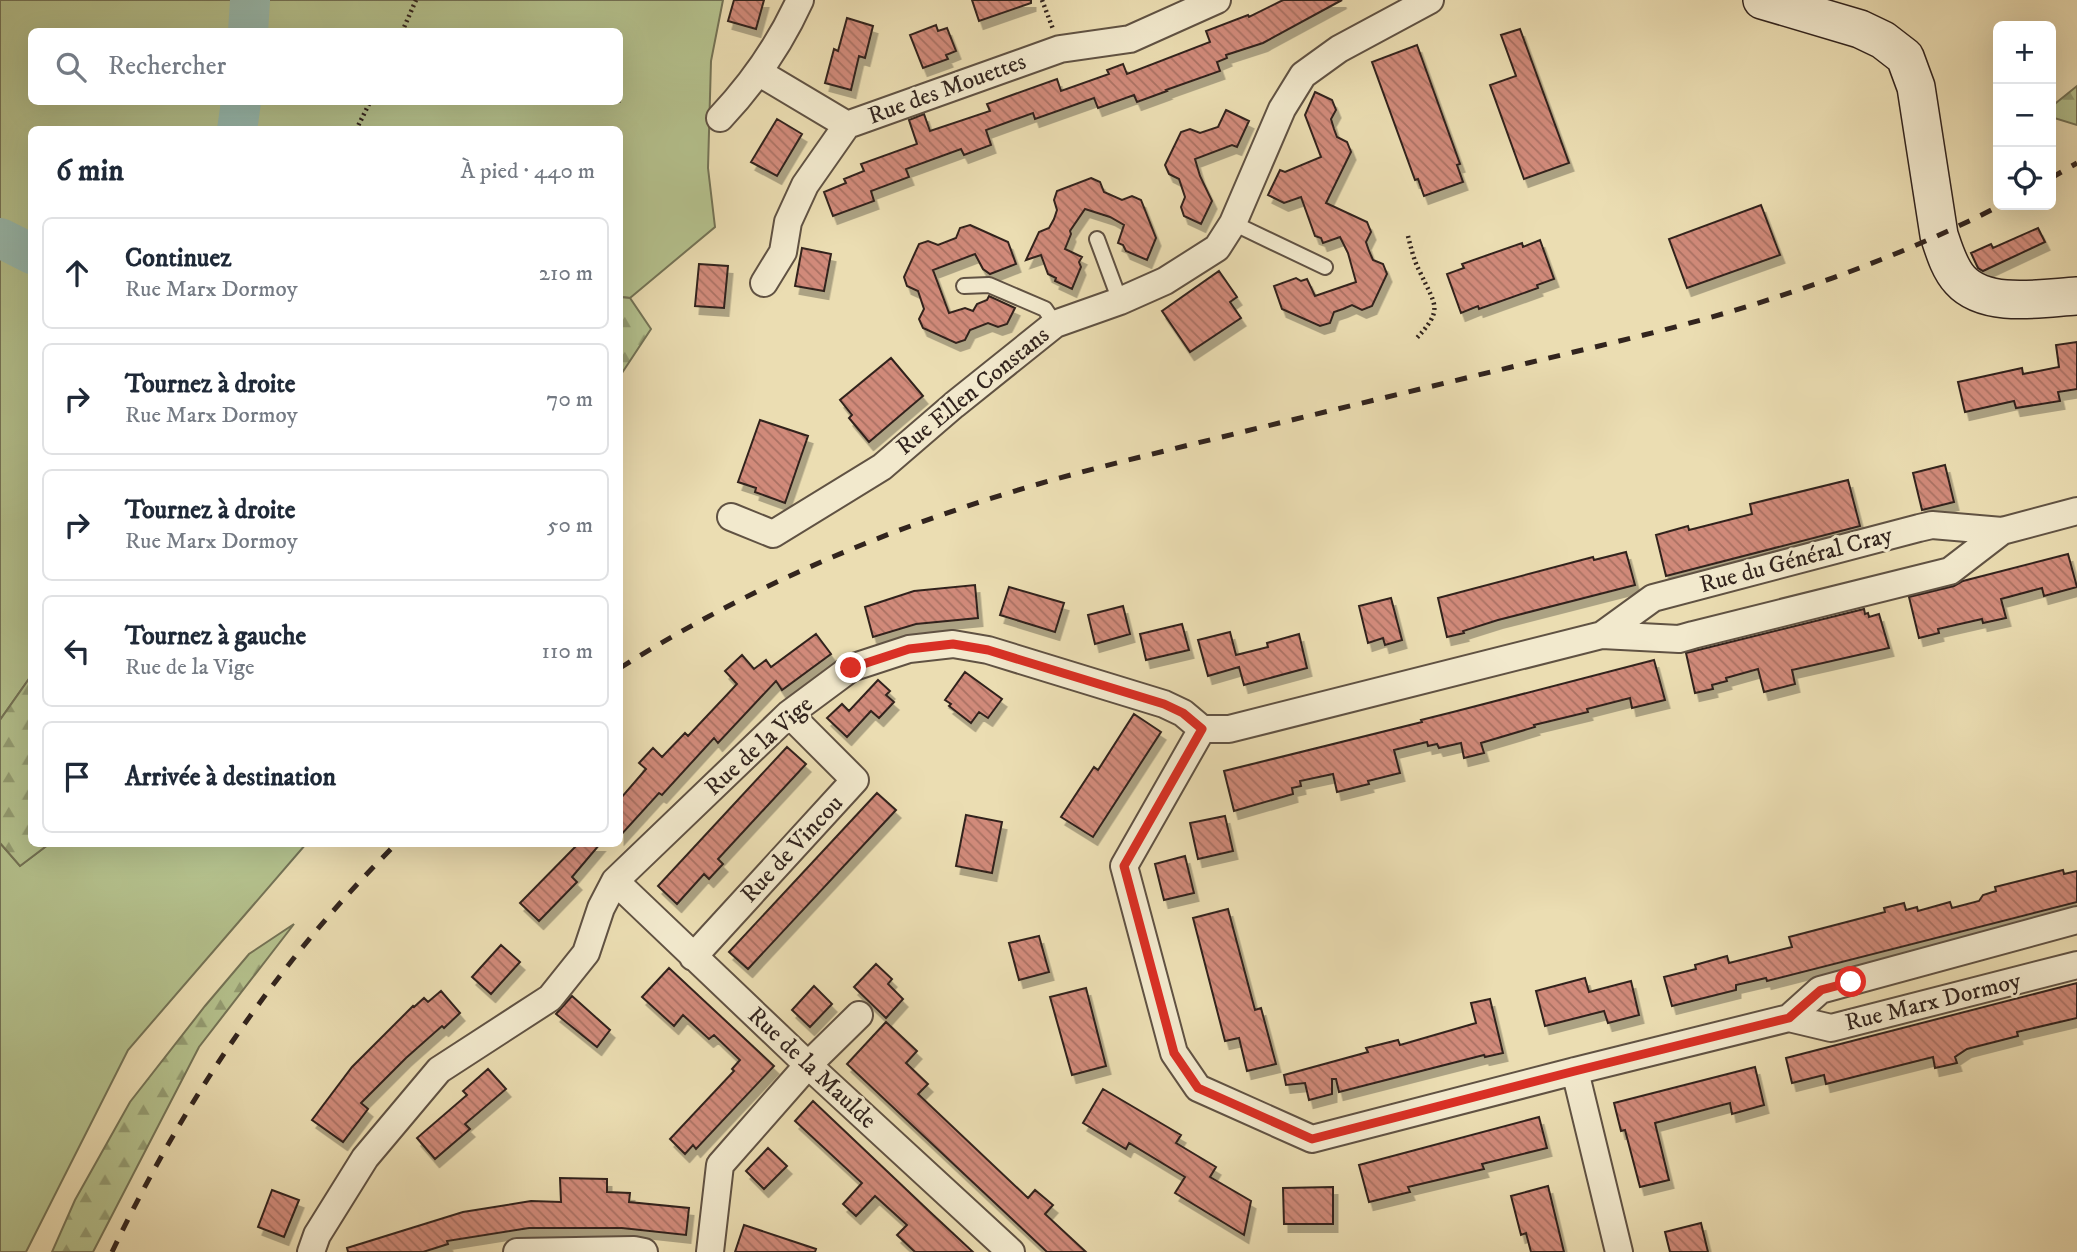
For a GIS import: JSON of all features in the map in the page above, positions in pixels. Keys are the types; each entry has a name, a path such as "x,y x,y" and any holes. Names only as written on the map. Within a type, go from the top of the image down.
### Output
{"street":[{"path":"720,118 758,72 788,26 800,0"},
{"name":"Rue des Mouettes","path":"764,283 783,252 788,222 805,185 846,125 1060,49 1130,39 1217,0"},
{"name":"Rue Ellen Constans","path":"731,516 773,534 881,467 1055,324 1166,281 1217,248 1233,223 1282,109 1303,75 1339,49 1430,0"},
{"path":"1769,1 1860,29 1883,40 1905,57 1916,87 1939,235 1946,256 1960,281 1985,296 2017,301 2077,296"},
{"path":"758,72 846,125"},
{"name":"Rue du Général Cray","path":"1602,635 1653,598 1932,524 2002,531 2077,511"},
{"name":"Rue du Général Cray","path":"1202,729 1228,729 1602,635 1679,639 1950,570 2002,531"},
{"name":"Rue de la Vige","path":"311,1252 317,1235 365,1158 439,1070 550,998 586,953 601,908 615,881 789,714 851,668 909,649 953,644 988,650 1164,704 1183,713 1202,729"},
{"name":"Rue de Vincou","path":"693,957 855,780 789,714"},
{"name":"Rue Marx Dormoy","path":"1202,729 1124,866 1174,1053 1198,1088 1312,1139 1789,1018 1821,990 2077,920"},
{"name":"Rue de la Maulde","path":"615,881 808,1065 1011,1252"},
{"name":"Rue Marx Dormoy","path":"1789,1018 1831,1028 2077,965"},
{"path":"710,1252 720,1165 808,1065 859,1015"},
{"path":"1575,1071 1619,1252"},
{"path":"517,1252 644,1252"}],"lane":[{"path":"1233,223 1325,267"},
{"path":"1097,239 1119,301"},
{"path":"964,286 989,285 1045,309 1055,324"}],"path":[{"path":"404,28 416,0"},
{"path":"358,126 368,105"},
{"path":"1408,236 1419,271 1432,293 1434,304 1432,321 1415,340"}],"green space":[{"path":"0,0 723,0 711,61 708,168 715,227 630,298 623,297 623,126 28,126 28,680 0,720"},
{"path":"2077,86 2077,125 2056,119 2056,103"},
{"path":"623,297 630,298 651,329 623,371"},
{"path":"28,680 28,847 45,847 20,866 0,843 0,720"},
{"path":"0,843 20,866 45,847 303,847 128,1050 26,1252 0,1252"},
{"path":"294,924 199,1047 93,1252 52,1252 75,1200 130,1102 249,954"}],"building":[{"path":"734,0 764,0 756,29 728,21"},
{"path":"972,0 1031,0 1031,3 979,21"},
{"path":"1283,0 1342,0 1263,43 1226,55 1227,58 1217,62 1220,71 1137,102 1134,95 1098,108 1094,98 1035,119 1033,113 986,130 991,145 964,155 961,149 906,169 909,177 871,191 874,201 833,216 824,192 846,183 844,179 864,171 861,164 917,144 909,120 924,114 930,131 990,111 987,104 1057,79 1061,91 1109,74 1107,70 1123,64 1127,74 1210,42 1206,31 1248,15 1249,17"},
{"path":"847,18 873,26 865,58 859,56 851,90 825,83 834,49 838,51"},
{"path":"936,25 938,31 947,28 956,51 946,55 948,59 923,68 910,35"},
{"path":"1520,29 1569,163 1524,179 1490,85 1516,76 1501,35"},
{"path":"1417,45 1460,164 1457,165 1463,182 1424,196 1418,179 1415,180 1372,62"},
{"path":"1315,92 1332,100 1336,110 1331,119 1334,129 1337,137 1347,142 1351,152 1326,203 1367,222 1371,232 1366,242 1369,251 1373,260 1383,264 1387,274 1372,306 1362,310 1352,305 1334,312 1330,323 1320,326 1282,309 1274,286 1296,278 1301,281 1307,279 1315,296 1356,282 1348,253 1340,237 1323,243 1321,238 1315,236 1301,197 1284,203 1268,195 1280,170 1285,172 1321,157 1305,115"},
{"path":"1226,110 1249,121 1237,147 1232,145 1195,159 1212,201 1201,224 1184,216 1181,207 1185,197 1179,179 1169,174 1165,165 1181,132 1190,129 1200,133 1218,127"},
{"path":"777,119 802,134 777,176 751,162"},
{"path":"1091,178 1100,182 1104,192 1122,200 1132,196 1141,200 1156,238 1147,260 1126,251 1123,245 1118,243 1124,225 1085,209 1070,231 1065,249 1082,257 1072,289 1055,281 1056,278 1048,274 1041,255 1026,260 1039,232 1049,228 1054,219 1057,191"},
{"path":"1761,205 1780,255 1687,288 1669,239"},
{"path":"970,225 1008,242 1016,264 990,274 983,269 975,254 933,270 949,313 965,308 973,311 977,304 987,300 989,296 1015,308 1007,324 998,327 988,323 970,330 965,340 956,343 923,328 919,319 924,309 918,291 907,286 904,277 919,244 928,241 938,245 956,238 960,228"},
{"path":"2038,228 2045,242 1983,271 1978,268 1971,253 1991,244 1993,248"},
{"path":"1540,240 1554,279 1537,285 1538,288 1461,313 1447,274 1464,268 1462,264 1522,243 1523,247"},
{"path":"802,248 831,254 824,291 795,286"},
{"path":"699,264 728,266 724,308 695,306"},
{"path":"1219,271 1237,297 1230,302 1241,318 1190,352 1162,311"},
{"path":"2077,342 2077,389 2058,392 2060,401 2016,408 2014,401 1965,412 1958,382 2022,368 2023,374 2059,367 2056,345"},
{"path":"891,358 923,396 869,442 849,418 852,415 840,400"},
{"path":"760,420 808,436 785,503 755,492 756,488 738,482"},
{"path":"1945,465 1954,502 1922,510 1913,473"},
{"path":"1848,480 1860,526 1666,576 1656,535 1688,526 1689,530 1752,514 1750,504"},
{"path":"1626,552 1635,585 1498,620 1447,637 1438,598 1593,557 1594,560"},
{"path":"2068,554 2077,587 2044,596 2042,588 2001,599 2006,618 1983,623 1982,619 1938,629 1939,633 1919,638 1909,597"},
{"path":"975,585 978,618 916,624 873,637 865,607 914,591"},
{"path":"1009,587 1064,603 1055,632 1000,615"},
{"path":"1391,598 1402,640 1385,645 1383,638 1368,643 1359,606"},
{"path":"1123,606 1130,634 1095,644 1088,615"},
{"path":"1864,609 1869,617 1879,614 1889,648 1792,670 1795,684 1764,692 1758,669 1726,678 1727,681 1712,685 1713,689 1695,693 1686,653"},
{"path":"1182,624 1189,650 1146,660 1140,634"},
{"path":"1230,632 1236,655 1268,647 1267,643 1299,634 1307,668 1244,685 1239,667 1208,676 1198,640"},
{"path":"816,634 831,654 782,690 776,681 718,743 714,738 623,833 623,796 646,769 639,763 653,748 662,757 685,733 688,736 737,684 725,671 742,655 754,669 766,660 771,667"},
{"path":"1654,660 1665,700 1632,708 1630,698 1587,709 1588,712 1534,725 1535,727 1481,743 1484,753 1464,758 1461,743 1439,748 1437,744 1428,746 1427,742 1394,750 1400,773 1337,792 1333,774 1300,781 1301,786 1292,788 1293,794 1234,811 1224,771"},
{"path":"965,672 1002,699 988,718 979,712 971,723 945,700"},
{"path":"878,680 890,691 886,695 894,702 879,718 871,711 847,737 827,718 842,704 849,711"},
{"path":"1134,714 1161,732 1093,837 1061,817 1094,767 1098,770"},
{"path":"787,747 806,764 718,859 723,864 709,879 704,874 677,904 658,886"},
{"path":"877,793 896,810 748,969 729,952"},
{"path":"966,815 1002,822 992,873 956,866"},
{"path":"1225,816 1233,851 1198,859 1190,823"},
{"path":"575,847 597,847 572,877 577,882 539,921 520,903"},
{"path":"1185,856 1194,893 1164,900 1155,864"},
{"path":"2063,870 2064,874 2077,871 2077,902 1767,981 1766,978 1736,985 1736,990 1672,1006 1664,977 1696,969 1695,965 1727,956 1729,963 1792,947 1789,937 1885,912 1884,908 1904,903 1906,910 1917,907 1918,911 1950,902 1952,908 1979,901 1983,895 1996,891 1995,887"},
{"path":"1228,909 1255,1010 1261,1008 1276,1064 1247,1071 1239,1038 1225,1041 1193,918"},
{"path":"1039,936 1049,972 1019,980 1009,943"},
{"path":"501,945 520,962 491,994 472,977"},
{"path":"876,964 892,979 888,984 903,999 886,1018 854,987"},
{"path":"669,968 774,1066 696,1149 693,1145 685,1154 670,1139 734,1071 732,1069 740,1060 714,1035 709,1039 683,1015 674,1026 642,997"},
{"path":"1585,978 1589,992 1631,981 1639,1015 1608,1023 1604,1011 1545,1026 1536,991"},
{"path":"2077,983 2077,1018 2017,1032 2018,1036 1967,1049 1955,1057 1957,1063 1935,1068 1933,1057 1826,1084 1824,1075 1792,1083 1786,1058"},
{"path":"814,986 832,1004 810,1027 792,1010"},
{"path":"1086,988 1106,1066 1072,1075 1050,997"},
{"path":"441,991 460,1013 406,1058 361,1103 368,1109 343,1142 312,1120 352,1067 413,1006 424,998 428,1002"},
{"path":"572,996 610,1030 597,1047 556,1014"},
{"path":"1490,999 1503,1053 1484,1055 1339,1092 1336,1079 1332,1079 1332,1094 1309,1100 1305,1083 1286,1085 1284,1075 1368,1052 1366,1048 1398,1040 1400,1045 1476,1023 1471,1003"},
{"path":"886,1022 917,1051 906,1063 928,1084 918,1094 1028,1198 1035,1190 1053,1205 1045,1214 1086,1252 1047,1252 847,1064"},
{"path":"1755,1067 1764,1105 1732,1114 1730,1103 1655,1123 1669,1180 1640,1187 1625,1130 1621,1131 1614,1103"},
{"path":"488,1069 506,1089 465,1124 470,1129 435,1159 417,1138 467,1095 463,1091"},
{"path":"1103,1089 1181,1135 1176,1143 1216,1167 1210,1177 1251,1201 1244,1235 1175,1193 1185,1177 1129,1143 1126,1149 1083,1123"},
{"path":"813,1101 973,1252 915,1252 897,1235 907,1225 875,1196 856,1216 843,1204 862,1183 795,1121"},
{"path":"1539,1117 1547,1148 1482,1164 1484,1169 1408,1187 1410,1192 1369,1202 1359,1165"},
{"path":"768,1148 787,1166 764,1189 746,1171"},
{"path":"560,1178 607,1179 607,1192 630,1193 629,1202 689,1208 686,1235 622,1228 529,1228 447,1241 448,1244 423,1252 348,1252 347,1248 463,1212 531,1201 561,1202"},
{"path":"1548,1186 1564,1252 1531,1252 1526,1233 1521,1235 1511,1196"},
{"path":"1333,1187 1333,1224 1284,1224 1283,1188"},
{"path":"272,1190 299,1200 284,1237 258,1227"},
{"path":"1701,1223 1708,1252 1670,1252 1665,1232"},
{"path":"744,1225 816,1249 815,1252 735,1252"}],"waterway":[{"path":"248,28 250,0"},
{"path":"238,126 241,105"},
{"path":"0,238 28,252"}],"railway":[{"path":"2056,175 2077,163"},
{"path":"623,666 702,620 788,577 875,539 965,507 1103,466 1716,316 1863,267 1993,209"},
{"path":"112,1252 170,1141 236,1036 312,936 393,847"}],"route":[{"path":"851,668 909,649 953,644 988,650 1164,704 1183,713 1202,729 1124,866 1174,1053 1198,1088 1312,1139 1789,1018 1821,990 1851,982"}]}
